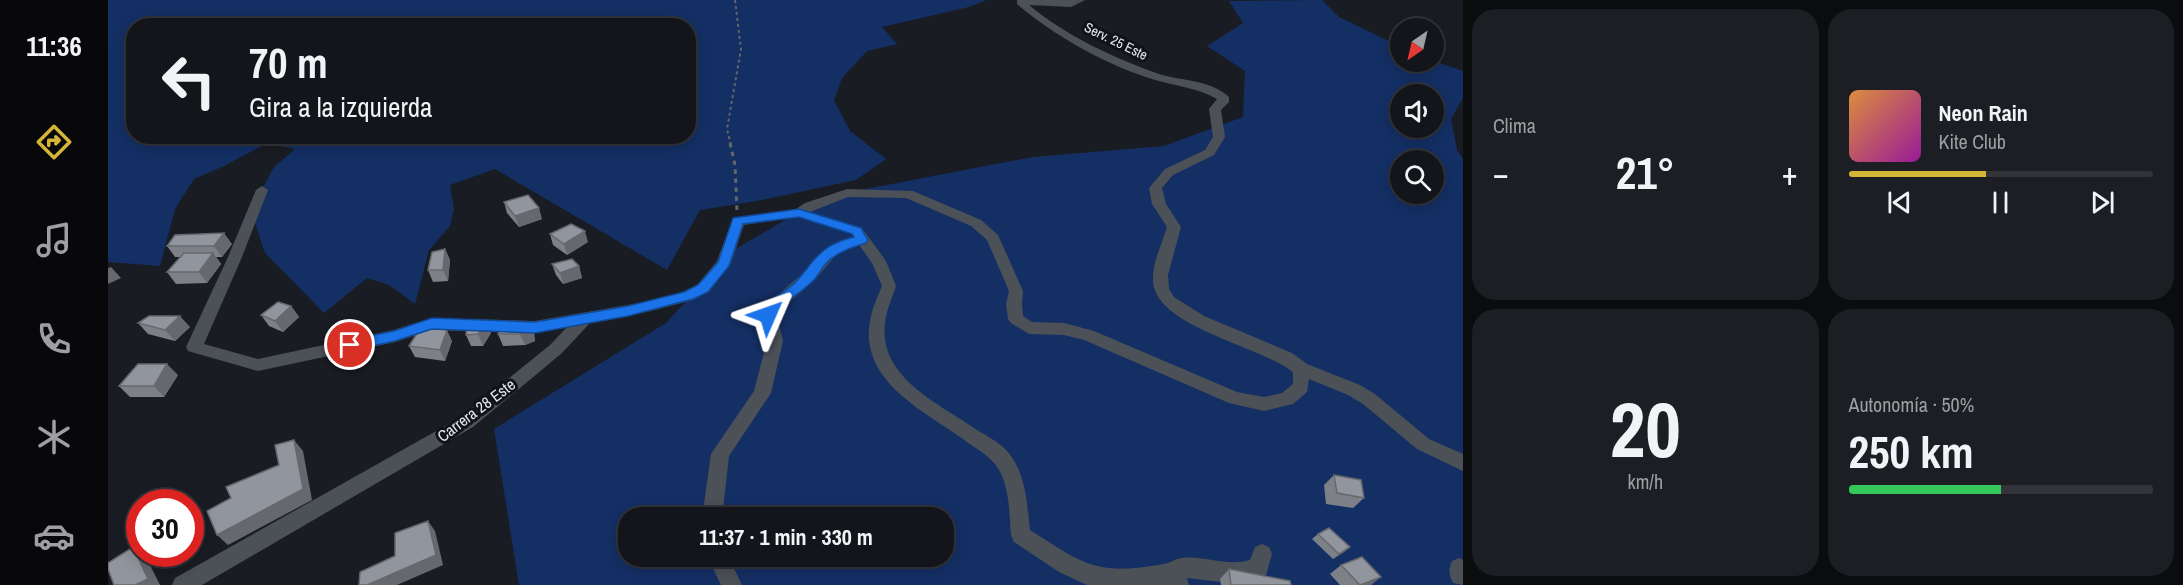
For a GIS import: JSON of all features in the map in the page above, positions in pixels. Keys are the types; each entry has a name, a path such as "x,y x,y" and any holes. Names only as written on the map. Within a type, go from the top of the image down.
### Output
{"street":[{"name":"Serv. 25 Este","path":"1080,0 1071,4 1020,2 1045,23 1117,61 1158,77 1219,93 1223,97 1223,102 1215,109 1219,137 1210,152 1169,172 1155,188 1159,204 1174,227 1162,270 1162,290 1179,310 1286,357 1301,369"},
{"path":"262,190 235,257 194,347 258,365 395,336 432,324 535,327 651,306 688,296 703,288 724,263 738,220 799,213 857,231 879,261 889,286 878,309 876,331 882,367 909,395 960,427 1003,459 1016,491 1021,535 1092,578 1173,580 1182,568 1238,574 1259,568 1262,554"},
{"path":"799,213 810,206 847,193 908,194 920,198 976,223 993,238 1016,291 1014,304 1016,319 1029,328 1064,329 1088,335 1235,398 1264,404 1287,399 1300,387 1301,369 1354,390 1369,399 1423,444 1463,463"},
{"path":"713,507 720,454 762,393 776,341 768,315 769,309 813,273 824,257 846,243 862,240"},
{"name":"Carrera 28 Este","path":"182,585 467,422 556,349 585,318"},
{"path":"723,567 732,585"}],"path":[{"path":"735,0 741,49 727,129 735,165 738,220"}],"shaded area":[{"path":"108,0 986,0 969,7 882,27 897,44 867,51 842,78 834,100 850,131 886,159 856,180 757,201 700,210 667,270 495,169 450,185 454,209 450,226 429,250 415,304 389,285 367,278 324,313 265,253 253,217 259,195 274,167 295,149 272,144 696,144 696,18 126,18 126,144 265,144 194,179 175,209 160,266 108,262"},
{"path":"1322,0 1339,17 1390,42 1390,72 1444,72 1444,64 1463,71 1463,98 1451,119 1457,150 1463,159 1463,585 519,585 494,429 666,323 732,251 824,197 1033,157 1164,146 1243,117 1245,71 1207,46 1243,23 1229,1"}],"building":[{"path":"528,195 539,208 515,216 504,202"},
{"path":"571,224 585,231 564,244 550,234"},
{"path":"224,233 214,246 167,246 175,235"},
{"path":"445,249 443,270 428,270 432,252"},
{"path":"184,253 213,253 199,272 167,272"},
{"path":"572,259 579,266 560,273 552,264"},
{"path":"278,302 291,306 275,321 261,315"},
{"path":"149,316 180,316 165,330 138,323"},
{"path":"467,322 486,322 478,334 466,335"},
{"path":"530,322 531,330 520,334 498,334 501,327"},
{"path":"421,327 447,330 440,350 409,346"},
{"path":"138,364 167,364 154,386 119,386"},
{"path":"294,440 303,489 217,535 207,511 231,498 226,487 279,465 275,445"},
{"path":"1334,475 1361,480 1364,498 1337,493"},
{"path":"428,521 436,555 367,585 359,585 360,572 395,556 395,533"},
{"path":"1329,528 1350,547 1339,554 1318,534"},
{"path":"126,551 126,567 142,567 148,579 135,585 114,585 108,563"},
{"path":"1362,557 1381,577 1360,585 1341,565"},
{"path":"1229,569 1290,581 1291,585 1231,585"}],"route":[{"path":"350,345 395,336 432,324 463,323 535,327 628,311 688,296 703,288 724,263 738,220 799,213 857,231 862,240 846,243 824,257 813,273 769,309 768,315"}]}
